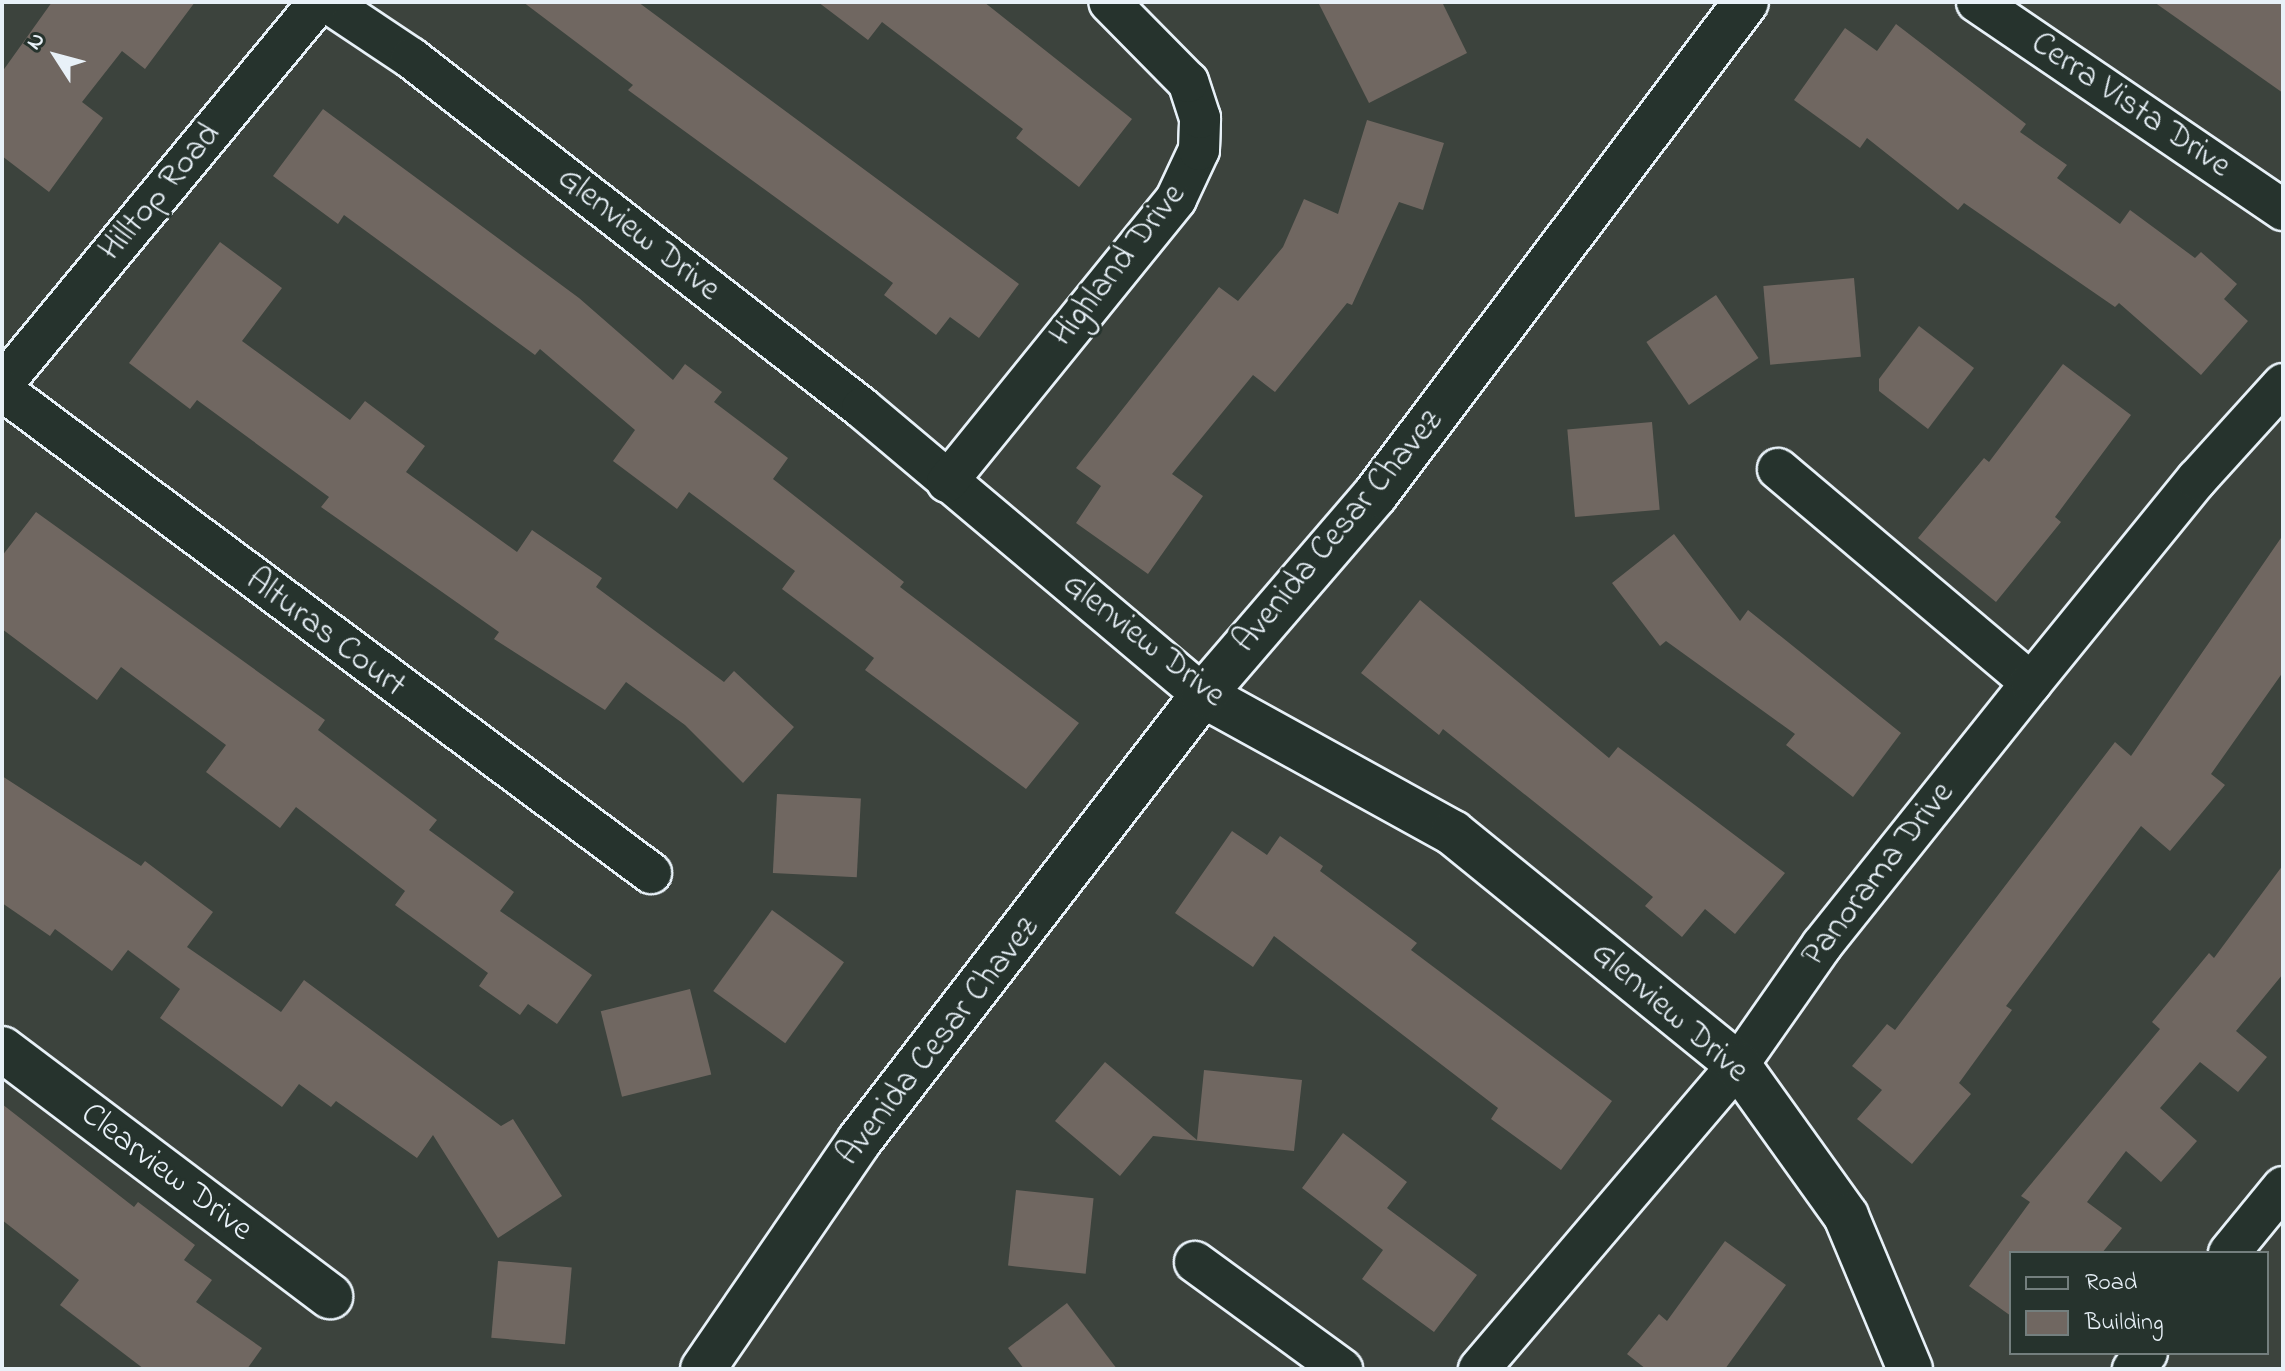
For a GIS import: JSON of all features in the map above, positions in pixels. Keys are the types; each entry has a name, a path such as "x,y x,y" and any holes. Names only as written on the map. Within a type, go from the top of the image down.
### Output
{"street":[{"name":"Hilltop Road","path":"2,387 319,2"},
{"name":"Glenview Drive","path":"327,2 424,68 947,482 1203,695 1453,833 1738,1065 1846,1216 1910,1369"},
{"name":"Highland Drive","path":"947,482 1176,199 1199,150 1200,118 1188,82 1109,2"},
{"name":"Avenida Cesar Chavez","path":"703,1369 859,1141 1203,695 1375,495 1746,2"},
{"name":"Cerra Vista Drive","path":"1977,2 2283,210"},
{"name":"Panorama Drive","path":"1479,1369 1738,1065 1822,945 2031,683 2197,479 2283,384"},
{"name":"Alturas Court","path":"2,387 651,873"},
{"path":"1778,469 2031,683"},
{"name":"Clearview Drive","path":"2,1049 330,1296"},
{"path":"2231,1251 2283,1187"},
{"path":"1195,1262 1342,1369"}],"building":[{"path":"52,2 195,2 145,69 122,51 82,102 103,118 49,192 2,156 2,72"},
{"path":"523,2 638,2 1019,284 979,338 950,317 936,335 884,295 893,283 628,90 633,85"},
{"path":"818,2 984,2 1132,119 1079,187 1016,138 1023,129 882,22 868,40"},
{"path":"1318,2 1442,2 1467,53 1369,103"},
{"path":"2154,2 2283,2 2283,93"},
{"path":"1896,24 2026,124 2020,132 2067,165 2057,178 2120,224 2130,210 2195,258 2201,252 2237,284 2224,299 2248,321 2201,375 2119,303 2115,307 1964,203 1958,210 1867,138 1860,148 1794,100 1845,28 1877,51"},
{"path":"323,109 579,298 673,380 685,364 722,392 714,402 788,458 773,479 904,582 900,587 1079,723 1026,789 865,670 874,658 782,589 795,571 689,492 677,509 613,461 635,430 540,349 535,355 344,215 338,224 273,176"},
{"path":"1367,120 1444,143 1423,210 1399,202 1352,305 1347,303 1275,392 1253,375 1172,474 1203,496 1148,574 1076,523 1101,486 1076,468 1219,287 1238,301 1283,247 1304,199 1338,214"},
{"path":"220,242 282,288 242,341 350,420 365,401 425,446 406,472 517,552 532,530 602,578 596,587 724,682 734,671 794,727 743,783 685,725 626,682 605,710 494,639 499,632 321,507 329,497 197,400 190,409 129,363"},
{"path":"1854,278 1861,357 1770,365 1763,286"},
{"path":"1716,295 1758,358 1689,405 1646,342"},
{"path":"1919,326 1974,368 1928,429 1879,391 1879,379"},
{"path":"2063,364 2131,415 2055,517 2061,522 1996,602 1918,538 1984,458 1989,462"},
{"path":"1652,422 1660,510 1575,517 1567,429"},
{"path":"36,512 325,720 318,730 437,820 429,830 514,892 500,911 592,975 557,1024 528,1004 520,1015 479,986 488,973 395,905 405,891 296,807 280,828 206,772 226,745 121,667 97,700 2,629 2,556"},
{"path":"1674,534 1740,621 1748,610 1901,733 1853,797 1786,745 1795,734 1666,641 1660,646 1612,583"},
{"path":"2283,535 2283,672 2211,774 2225,785 2170,851 2141,826 2006,1006 2012,1010 1959,1083 1971,1094 1912,1164 1857,1119 1882,1090 1852,1066 1887,1024 1895,1030 2115,742 2131,756"},
{"path":"1420,600 1609,758 1618,747 1785,873 1735,934 1705,909 1682,937 1645,906 1653,897 1443,729 1439,735 1361,673"},
{"path":"2,776 141,866 145,861 213,912 187,947 281,1012 304,980 501,1126 513,1119 562,1196 498,1238 433,1135 417,1158 336,1101 331,1107 299,1084 282,1107 160,1018 180,989 128,950 112,971 55,929 50,936 2,903"},
{"path":"777,794 861,798 857,877 773,873"},
{"path":"1232,831 1267,855 1280,836 1323,866 1320,871 1417,943 1411,950 1612,1101 1561,1170 1491,1119 1498,1108 1274,936 1253,967 1175,913"},
{"path":"2283,865 2283,974 2236,1031 2267,1057 2238,1092 2200,1062 2160,1108 2197,1141 2161,1182 2126,1151 2087,1202 2122,1228 2104,1251 2009,1251 2009,1315 1969,1286 2030,1202 2021,1196 2160,1029 2152,1022 2209,953 2214,958"},
{"path":"772,910 844,962 785,1043 713,991"},
{"path":"690,989 711,1074 622,1097 601,1011"},
{"path":"1105,1062 1197,1140 1204,1070 1302,1080 1294,1151 1153,1136 1120,1176 1055,1121"},
{"path":"2,1104 134,1207 138,1202 195,1245 184,1260 212,1280 196,1302 262,1348 247,1369 144,1369 60,1305 79,1280 2,1220"},
{"path":"1343,1133 1407,1182 1387,1208 1477,1275 1434,1332 1362,1279 1383,1250 1302,1188"},
{"path":"1016,1190 1094,1198 1086,1274 1008,1266"},
{"path":"1725,1241 1786,1285 1725,1369 1646,1369 1627,1354 1659,1314 1667,1321"},
{"path":"498,1261 572,1267 565,1344 491,1338"},
{"path":"1067,1303 1117,1369 1024,1369 1008,1348"}]}
